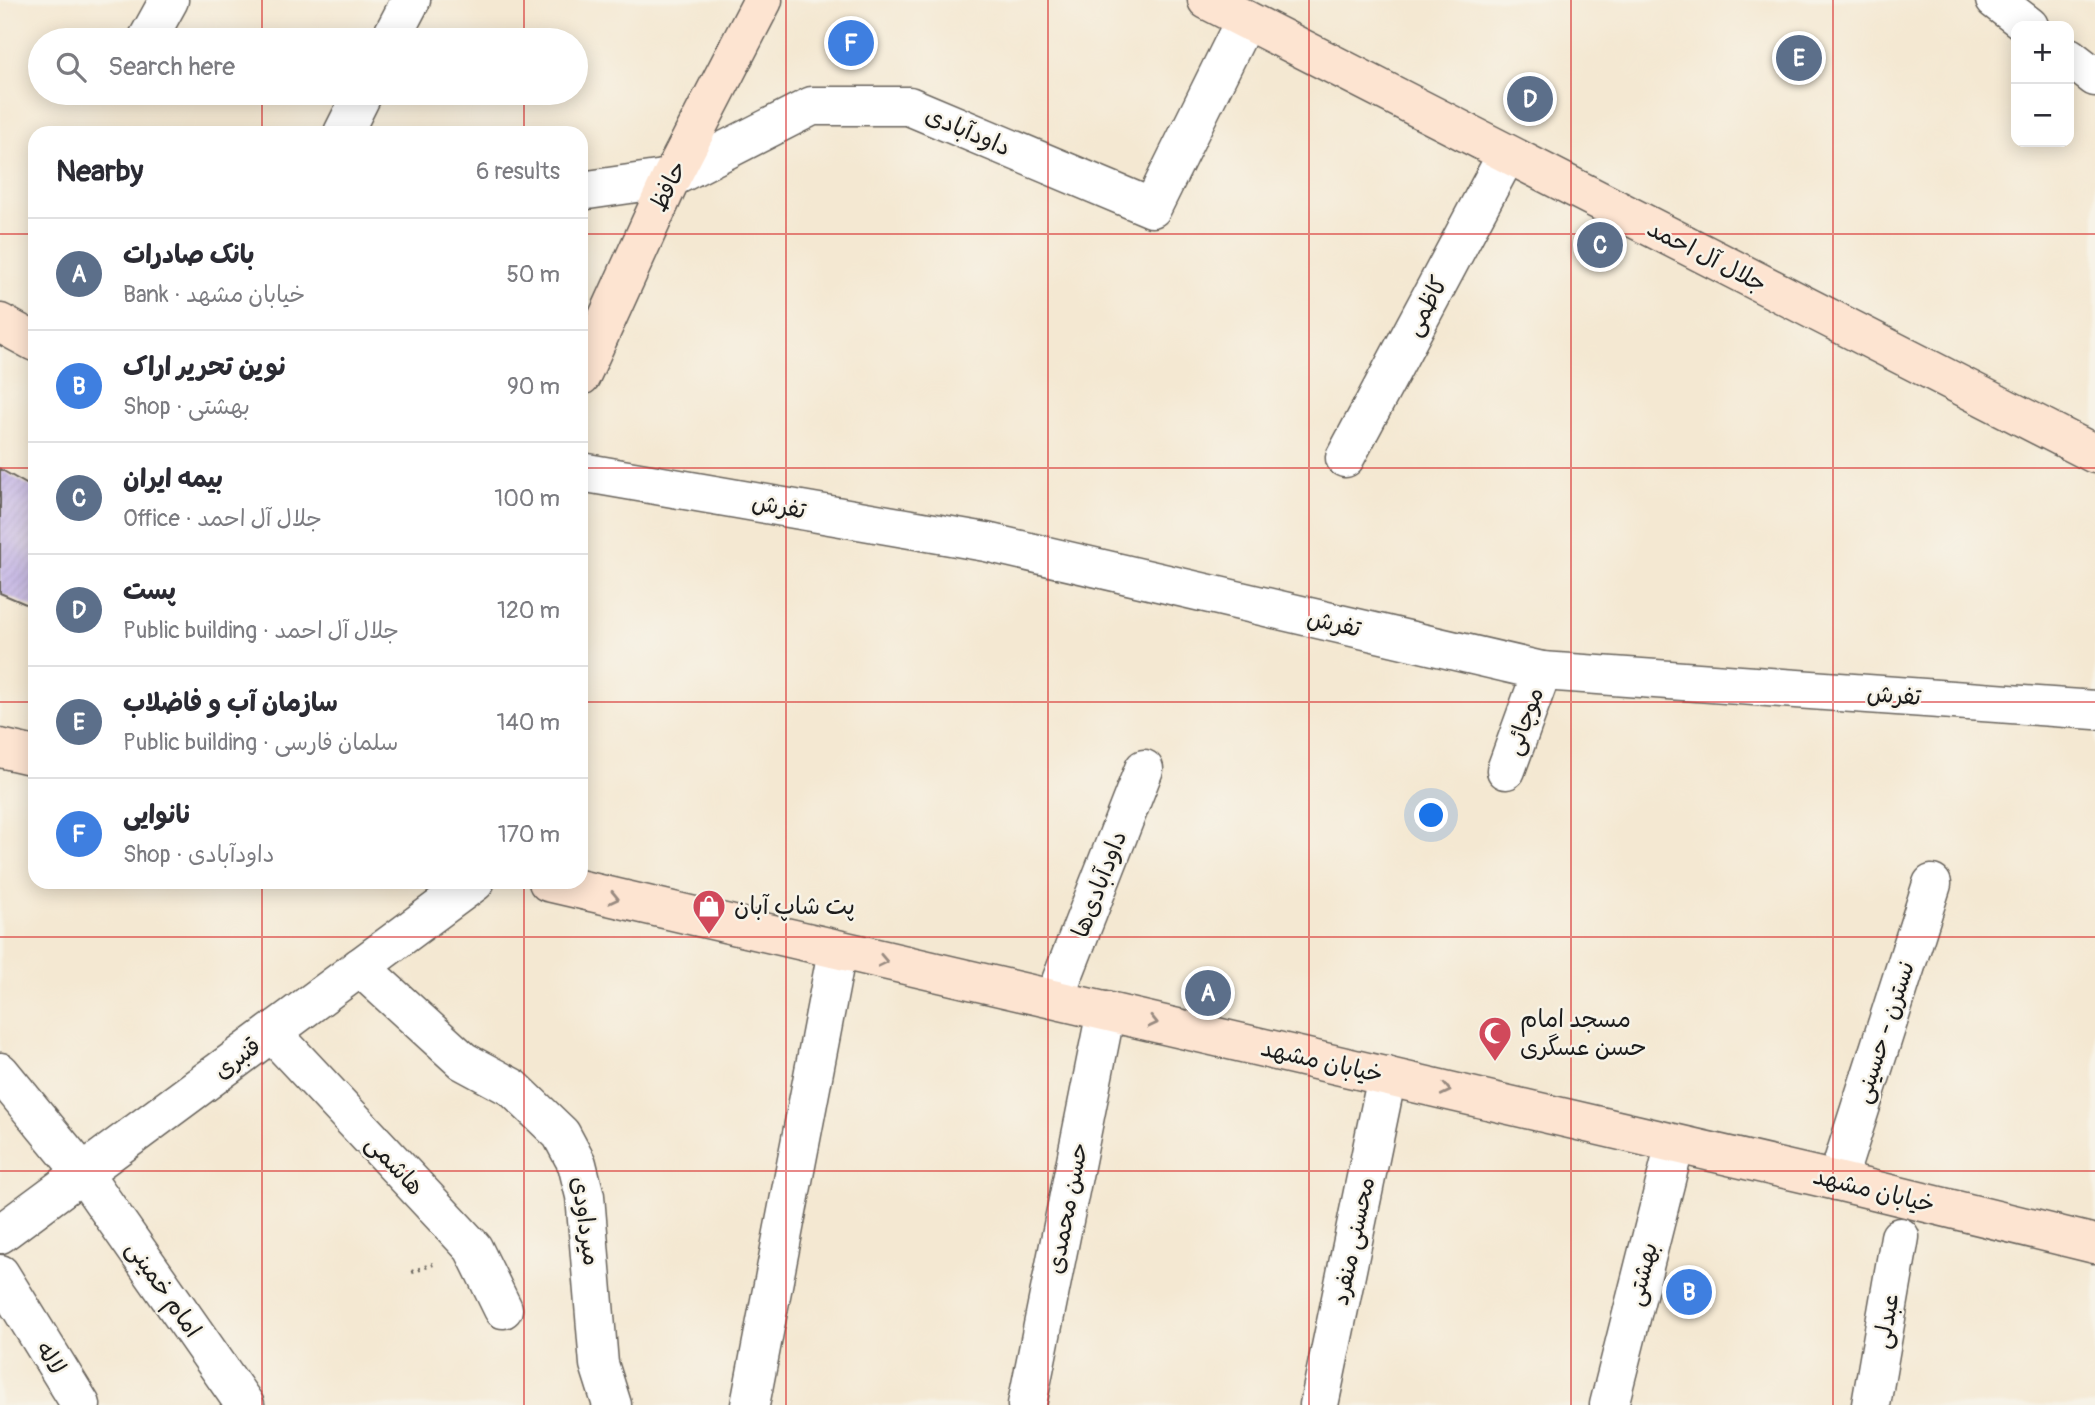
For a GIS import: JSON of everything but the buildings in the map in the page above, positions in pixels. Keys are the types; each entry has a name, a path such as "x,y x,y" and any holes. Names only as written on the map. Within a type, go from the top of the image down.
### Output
{"street":[{"path":"154,28 169,0"},
{"path":"396,28 411,0"},
{"name":"حافظ","path":"588,361 671,178 763,0"},
{"name":"جلال آل احمد","path":"1207,0 2095,454"},
{"path":"1995,0 2022,21"},
{"name":"داودآبادی","path":"588,190 671,178 812,106 909,106 1152,208 1245,20"},
{"path":"2074,61 2095,77"},
{"path":"346,126 357,105"},
{"name":"کاظمی","path":"1345,458 1507,153"},
{"path":"0,323 28,338"},
{"name":"تفرش","path":"588,473 986,542 1542,671 2095,710"},
{"name":"موچائی","path":"1506,770 1542,671"},
{"path":"0,748 28,754"},
{"name":"داودآبادی‌ها","path":"1054,999 1144,769"},
{"name":"نسترن - حسینی","path":"1837,1181 1932,884"},
{"name":"قنبری","path":"0,1234 466,889"},
{"name":"خیابان مشهد","path":"577,889 1837,1181 2095,1244"},
{"path":"750,1405 837,951"},
{"name":"میرداودی","path":"360,967 463,1061 513,1088 561,1134 578,1164 585,1196 599,1364 612,1405"},
{"name":"حسن محمدی","path":"1027,1405 1106,1012"},
{"name":"هاشمی","path":"272,1033 473,1248 503,1309"},
{"name":"امام خمینی","path":"0,1072 83,1173 245,1405"},
{"name":"محسنی منفرد","path":"1319,1405 1387,1076"},
{"name":"بهشتی","path":"1609,1405 1675,1144"},
{"name":"عبدلی","path":"1874,1404 1900,1237"},
{"name":"لاله","path":"0,1275 81,1405"}],"place":[{"name":"نانوایی","path":"851,43"},
{"name":"سازمان آب و فاضلاب","path":"1799,58"},
{"name":"پست","path":"1530,99"},
{"name":"بیمه ایران","path":"1600,245"},
{"name":"پت شاپ آبان","path":"709,936"},
{"name":"بانک صادرات","path":"1208,993"},
{"name":"مسجد امام حسن عسگری","path":"1495,1063"},
{"name":"نوین تحریر اراک","path":"1689,1292"}]}
